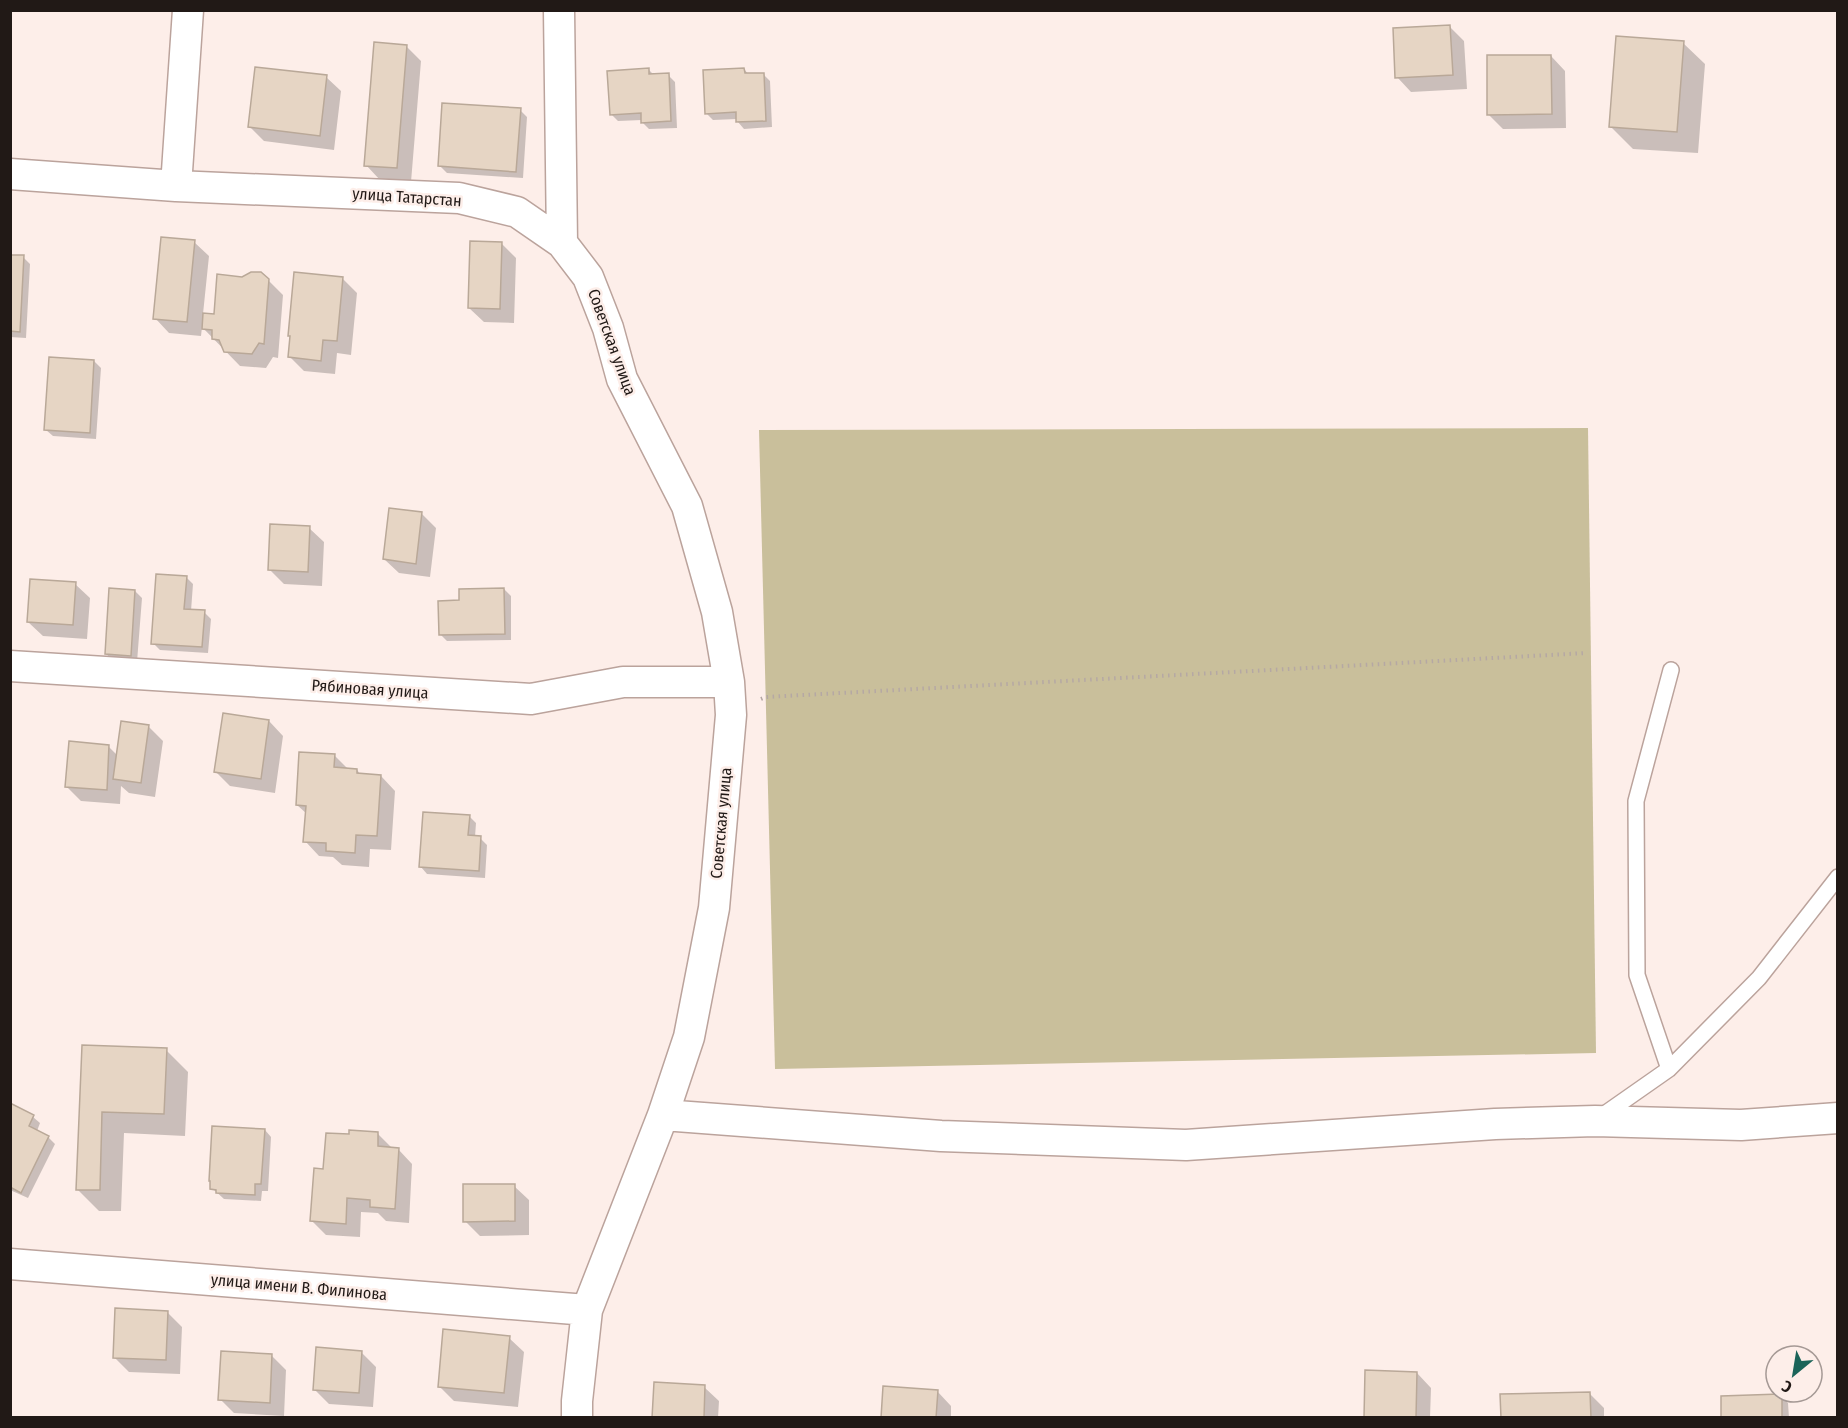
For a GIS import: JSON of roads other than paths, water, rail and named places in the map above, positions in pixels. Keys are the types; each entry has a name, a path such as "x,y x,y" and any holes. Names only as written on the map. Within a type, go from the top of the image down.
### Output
{"street":[{"path":"176,186 188,10"},
{"path":"559,10 562,243"},
{"name":"улица Татарстан","path":"10,174 176,186 459,198 517,213 562,243"},
{"name":"Советская улица","path":"562,243 588,278 608,328 622,380 687,506 717,612 729,682 731,715 714,908 689,1037 663,1115 587,1310 578,1418"},
{"name":"Рябиновая улица","path":"10,666 531,699 623,682 729,682"},
{"path":"663,1115 941,1136 1186,1145 1495,1124 1595,1121 1741,1125 1838,1118"},
{"name":"улица имени В. Филинова","path":"10,1264 587,1310"}],"lane":[{"path":"1669,1069 1637,975 1636,801 1671,670"},
{"path":"1595,1121 1669,1069 1759,978 1838,877"}]}
